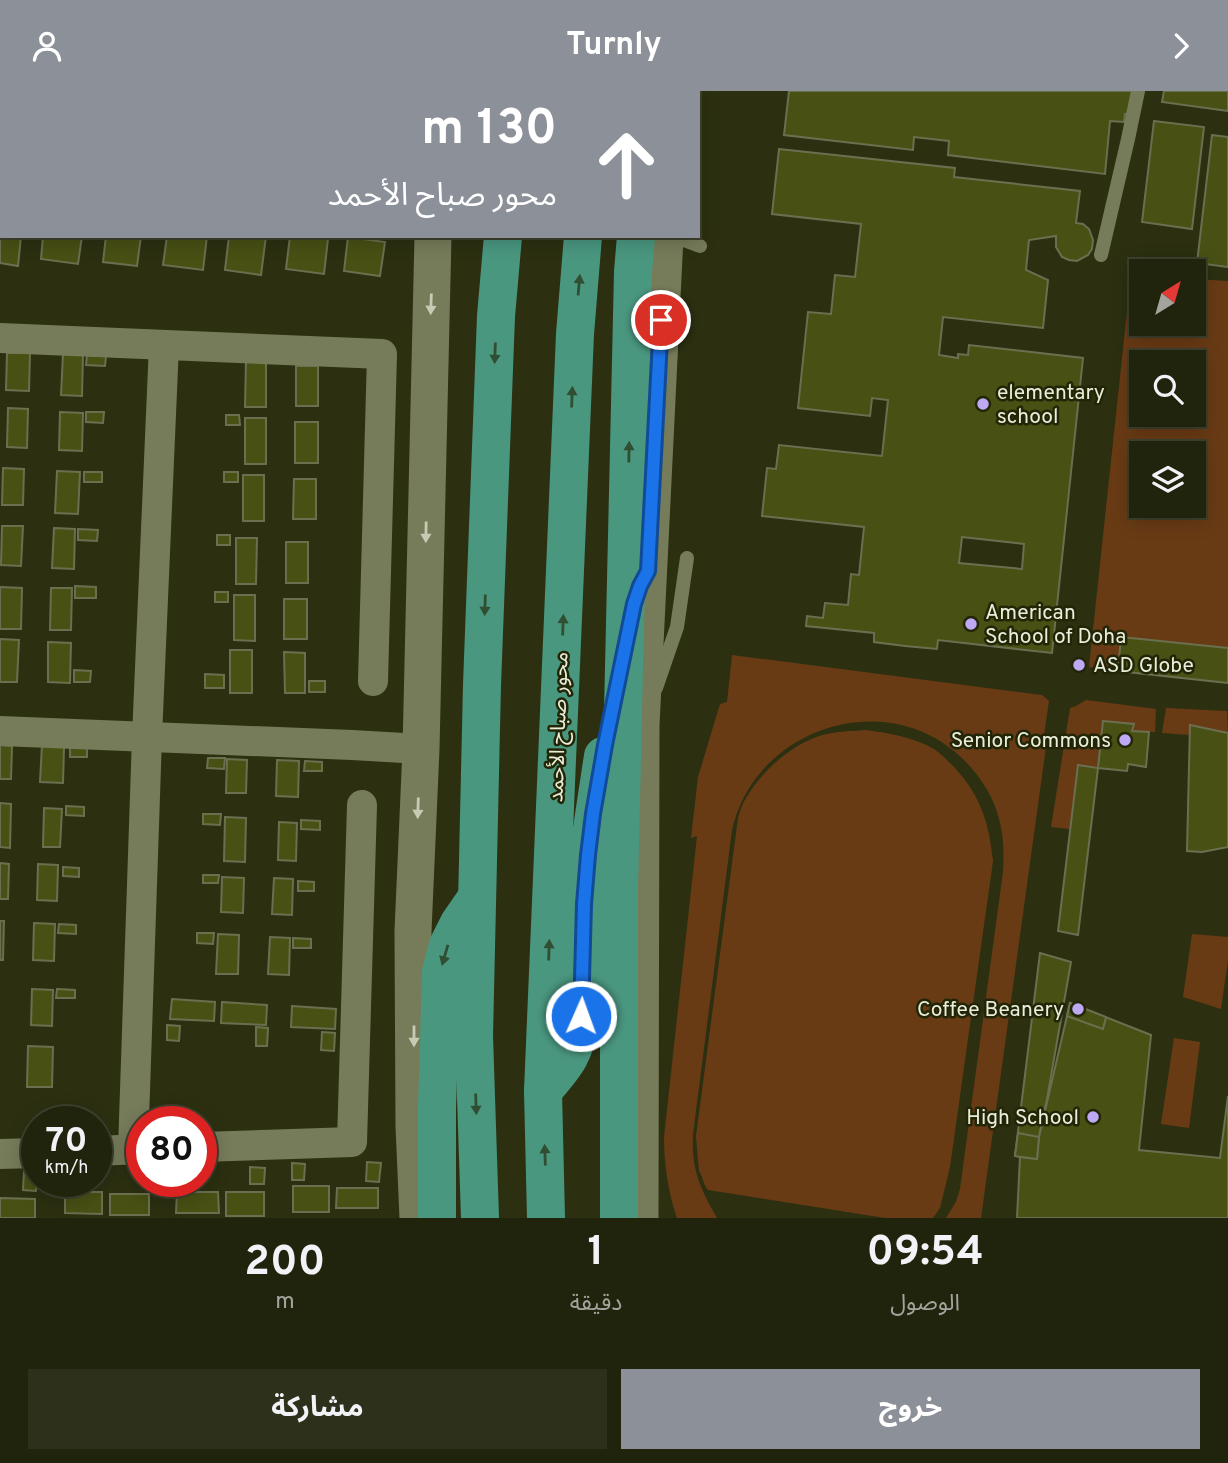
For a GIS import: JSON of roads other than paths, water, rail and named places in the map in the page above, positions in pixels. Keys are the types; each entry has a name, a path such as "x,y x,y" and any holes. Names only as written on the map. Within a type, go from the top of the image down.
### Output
{"highway":[{"path":"480,1218 474,1036 482,685 496,316 503,238"},
{"name":"محور صباح الأحمد","path":"547,1218 543,1091 575,334 583,238"},
{"path":"619,1218 620,874 636,238"},
{"path":"543,1091 569,1058 579,1034 584,904 593,814 634,604 648,571"},
{"path":"436,1218 441,972 448,945 478,895"}],"street":[{"path":"415,1207 413,931 421,749 433,238"},
{"path":"639,1218 641,725 661,618 648,571 665,238"},
{"path":"0,338 382,354 373,681"},
{"path":"138,1106 147,737 164,345"},
{"path":"0,731 421,749"},
{"path":"217,1146 352,1142 362,805"},
{"path":"0,1154 21,1153"}],"lane":[{"path":"1101,255 1138,91"},
{"path":"679,238 701,246"},
{"path":"661,618 687,558"}],"place":[{"name":"elementary school","path":"983,404"},
{"name":"American School of Doha","path":"971,624"},
{"name":"ASD Globe","path":"1079,665"},
{"name":"Senior Commons","path":"1125,740"},
{"name":"Coffee Beanery","path":"1078,1009"},
{"name":"High School","path":"1093,1117"}]}
